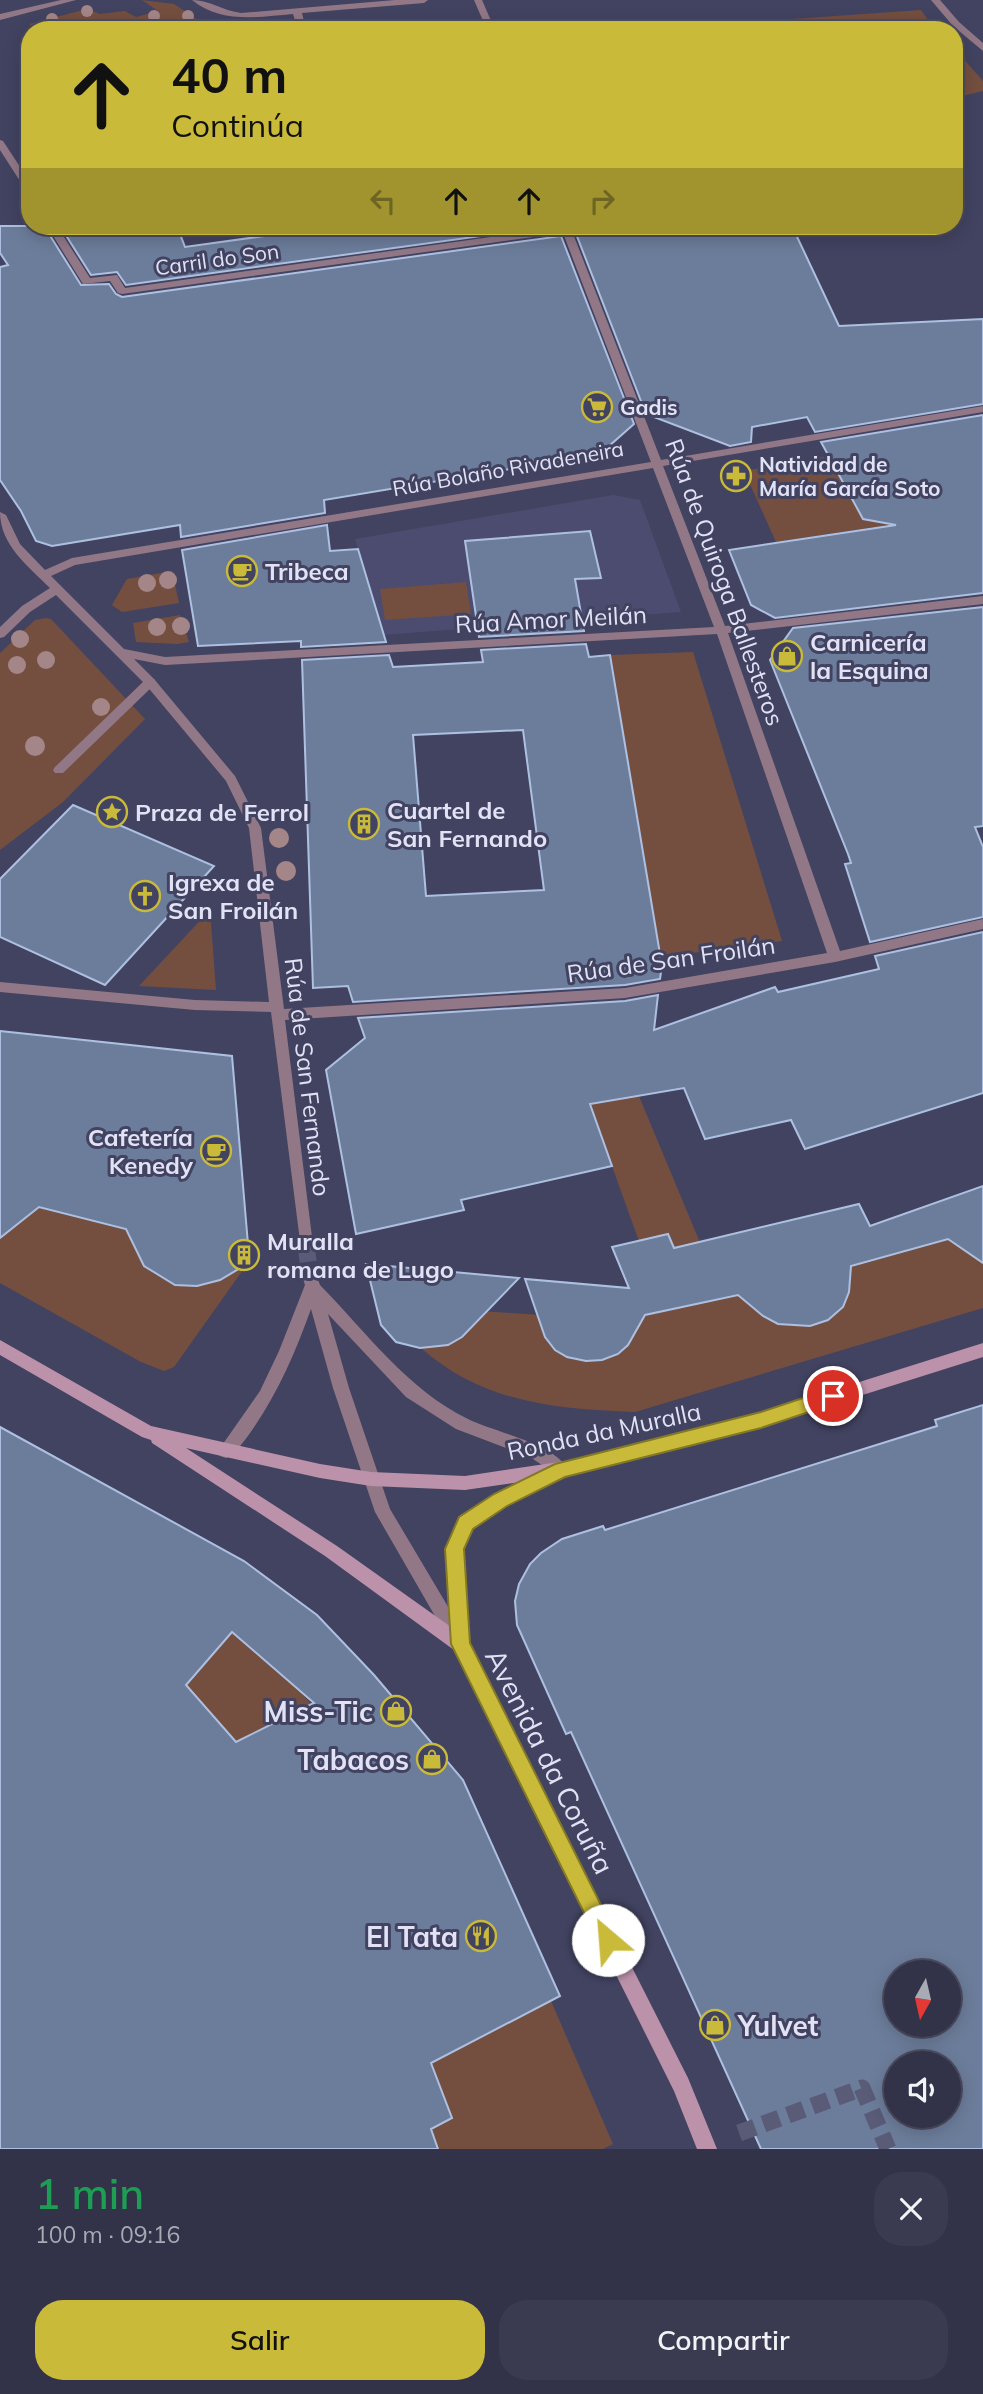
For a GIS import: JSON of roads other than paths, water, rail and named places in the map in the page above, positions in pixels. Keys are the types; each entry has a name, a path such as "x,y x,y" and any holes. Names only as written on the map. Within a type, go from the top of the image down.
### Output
{"street":[{"path":"0,17 72,0"},
{"path":"195,0 222,13 241,16 424,0"},
{"path":"478,0 487,21"},
{"path":"935,0 953,21"},
{"path":"297,11 300,21"},
{"path":"963,30 983,48"},
{"path":"0,143 21,176"},
{"name":"Carril do Son","path":"58,235 87,282 113,277 122,291 517,235"},
{"name":"Rúa de Quiroga Ballesteros","path":"569,235 721,630 835,957"},
{"name":"Rúa Bolaño Rivadeneira","path":"43,575 72,562 983,409"},
{"name":"Rúa de San Fernando","path":"0,515 15,545 150,682 231,779 255,828 306,1245"},
{"path":"0,548 15,545"},
{"path":"0,634 26,609 57,589"},
{"name":"Rúa Amor Meilán","path":"120,652 165,661 721,630 983,600"},
{"path":"59,769 150,682"},
{"name":"Rúa de San Froilán","path":"276,1011 625,993 835,957 983,924"},
{"path":"0,987 276,1011"},
{"path":"226,1451 244,1433 276,1372 301,1317 311,1281"},
{"path":"311,1281 412,1392 462,1424 536,1452 560,1470 501,1500 466,1523 455,1549 460,1644"},
{"path":"311,1281 371,1479"},
{"name":"Ronda da Muralla","path":"0,1346 148,1432 226,1451 371,1479 465,1483 560,1470 761,1420 983,1350"},
{"path":"148,1432 331,1551 460,1644"},
{"name":"Avenida da Coruña","path":"371,1479 383,1512 460,1644 681,2085 707,2149"}],"tunnel":[{"path":"306,1245 310,1276"},
{"path":"739,2133 862,2088 888,2149"}],"place":[{"name":"Gadis","path":"597,407"},
{"name":"Natividad de María García Soto","path":"736,476"},
{"name":"Tribeca","path":"242,571"},
{"name":"Carnicería la Esquina","path":"787,656"},
{"name":"Praza de Ferrol","path":"112,812"},
{"name":"Cuartel de San Fernando","path":"364,824"},
{"name":"Igrexa de San Froilán","path":"145,896"},
{"name":"Cafetería Kenedy","path":"216,1151"},
{"name":"Muralla romana de Lugo","path":"244,1255"},
{"name":"Miss-Tic","path":"396,1711"},
{"name":"Tabacos","path":"432,1759"},
{"name":"El Tata","path":"481,1936"},
{"name":"Yulvet","path":"715,2025"}]}
